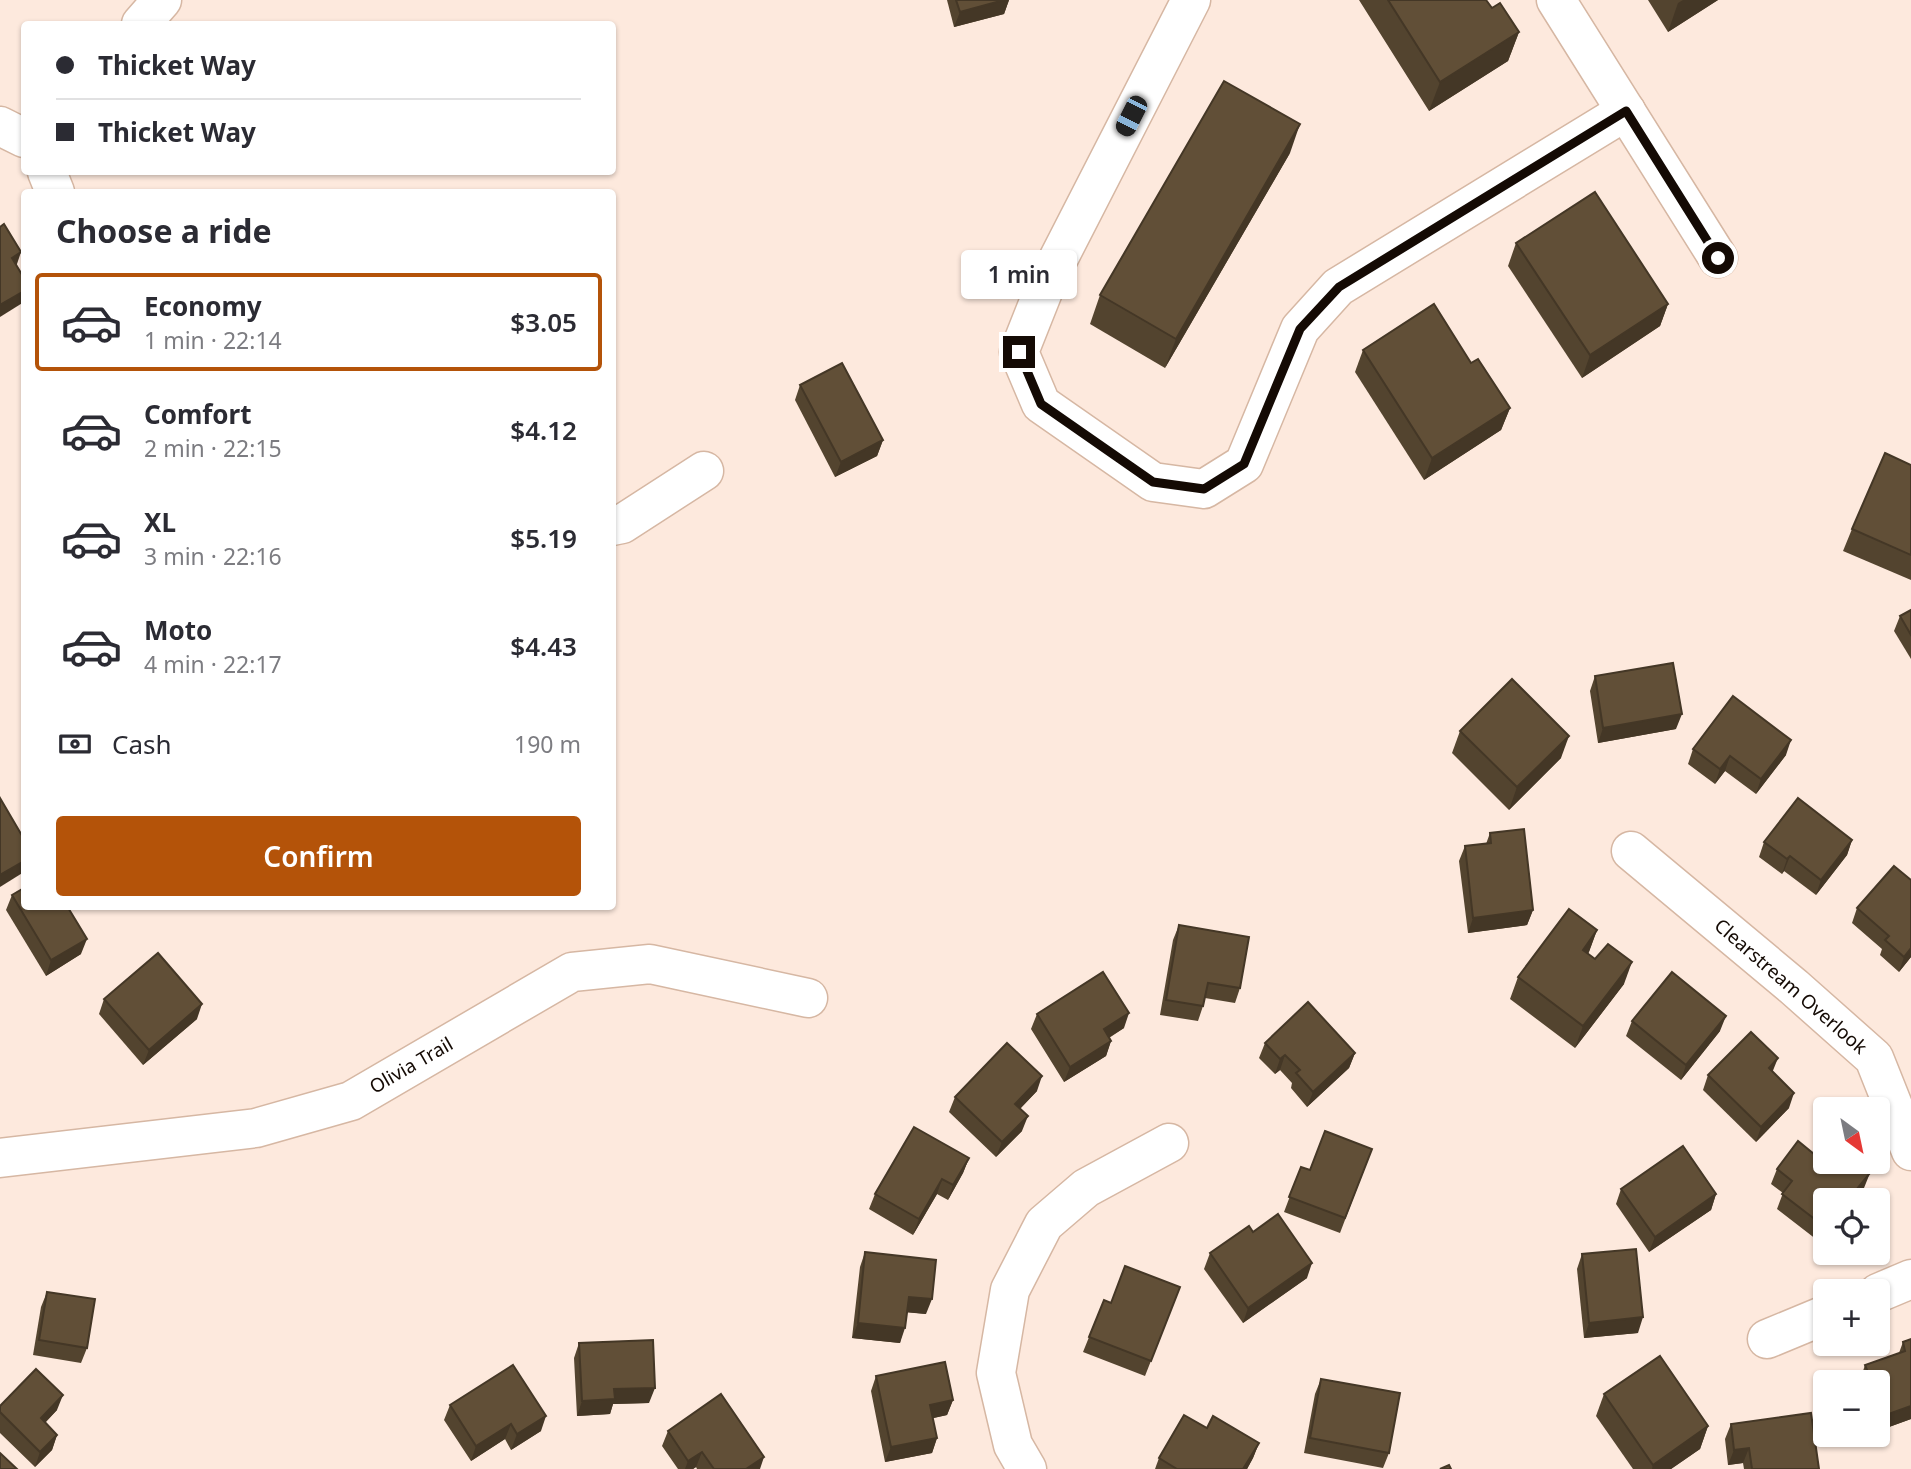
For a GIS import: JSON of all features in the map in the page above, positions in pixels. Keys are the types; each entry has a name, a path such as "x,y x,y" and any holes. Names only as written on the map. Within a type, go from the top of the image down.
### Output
{"street":[{"path":"144,21 162,0"},
{"path":"1191,0 1048,279 1019,352 1041,404 1153,482 1204,489 1244,464 1300,329 1339,287 1626,111"},
{"path":"1556,0 1718,258"},
{"path":"0,126 21,136"},
{"path":"616,525 622,524 704,471"},
{"name":"Clearstream Overlook","path":"1631,851 1794,987 1874,1058 1911,1151"},
{"name":"Olivia Trail","path":"0,1158 256,1128 351,1101 572,972 650,964 808,998"},
{"path":"1027,1469 1013,1445 996,1373 1010,1290 1044,1224 1086,1188 1169,1143"},
{"path":"1890,1288 1911,1279"},
{"path":"1767,1339 1813,1320"}],"building":[{"path":"956,0 1004,0 960,12"},
{"path":"1388,0 1486,0 1492,8 1500,3 1519,32 1440,82"},
{"path":"1224,81 1300,124 1176,339 1100,295"},
{"path":"1595,192 1668,304 1590,355 1516,243"},
{"path":"4,224 21,252 12,258 21,273 21,293 0,305 0,227"},
{"path":"1434,304 1471,363 1478,359 1510,408 1432,458 1363,350"},
{"path":"842,363 883,440 841,462 800,385"},
{"path":"1885,453 1911,465 1911,555 1852,529"},
{"path":"1911,610 1911,635 1900,616"},
{"path":"1673,663 1682,714 1603,728 1595,676"},
{"path":"1512,679 1569,736 1517,787 1460,731"},
{"path":"1733,696 1791,740 1761,779 1730,756 1720,769 1693,749"},
{"path":"0,798 21,834 21,863 0,875"},
{"path":"1798,798 1852,840 1821,880 1790,856 1787,859 1764,842"},
{"path":"1524,829 1533,910 1473,918 1465,846 1491,843 1490,833"},
{"path":"1894,866 1911,880 1911,948 1904,957 1885,940 1889,936 1857,908"},
{"path":"21,890 21,910 12,895"},
{"path":"1569,909 1597,930 1583,950 1595,959 1608,944 1632,962 1583,1026 1518,977"},
{"path":"21,910 69,910 87,939 51,960"},
{"path":"1179,925 1249,937 1240,988 1208,983 1203,1006 1166,1000"},
{"path":"158,953 202,1004 149,1050 104,999"},
{"path":"1103,972 1129,1013 1104,1029 1111,1041 1070,1067 1037,1014"},
{"path":"1672,972 1726,1016 1686,1065 1632,1021"},
{"path":"1308,1002 1355,1053 1313,1092 1296,1073 1300,1070 1285,1055 1280,1059 1265,1043"},
{"path":"1751,1032 1778,1058 1769,1068 1794,1093 1761,1127 1708,1075"},
{"path":"1007,1043 1042,1076 1015,1104 1028,1116 1002,1142 955,1097"},
{"path":"914,1127 969,1158 953,1185 942,1179 919,1219 875,1194"},
{"path":"1325,1131 1372,1149 1345,1218 1289,1197 1301,1167 1310,1170"},
{"path":"1798,1141 1813,1153 1813,1174 1869,1174 1858,1188 1813,1188 1813,1218 1782,1194 1792,1181 1777,1169"},
{"path":"1683,1146 1716,1194 1655,1237 1621,1189"},
{"path":"1278,1214 1312,1263 1248,1308 1210,1253 1249,1226 1253,1232"},
{"path":"1636,1249 1643,1317 1589,1323 1582,1254"},
{"path":"865,1252 936,1260 932,1299 909,1297 905,1328 858,1323"},
{"path":"1125,1266 1180,1287 1151,1361 1089,1337 1104,1300 1111,1303"},
{"path":"47,1292 95,1299 87,1348 39,1340"},
{"path":"1911,1339 1911,1406 1890,1414 1890,1370 1867,1370 1865,1365 1905,1351 1903,1342"},
{"path":"653,1340 655,1388 614,1389 615,1399 582,1401 579,1343"},
{"path":"1660,1356 1708,1426 1653,1465 1604,1394"},
{"path":"945,1362 953,1400 930,1405 937,1438 891,1447 876,1376"},
{"path":"513,1365 546,1416 517,1434 511,1424 476,1446 450,1405"},
{"path":"36,1369 63,1395 41,1418 57,1435 40,1452 0,1412 0,1406"},
{"path":"1321,1379 1400,1393 1389,1453 1310,1438"},
{"path":"721,1394 764,1457 746,1469 714,1469 702,1452 688,1461 668,1431"},
{"path":"1811,1413 1813,1447 1816,1447 1819,1469 1752,1469 1749,1448 1734,1450 1731,1424"},
{"path":"1184,1415 1207,1428 1213,1416 1259,1443 1243,1469 1177,1469 1159,1458"},
{"path":"0,1453 17,1469 0,1469"}],"route":[{"path":"1019,352 1041,404 1153,482 1204,489 1244,464 1300,329 1339,287 1626,111 1718,258"}]}
